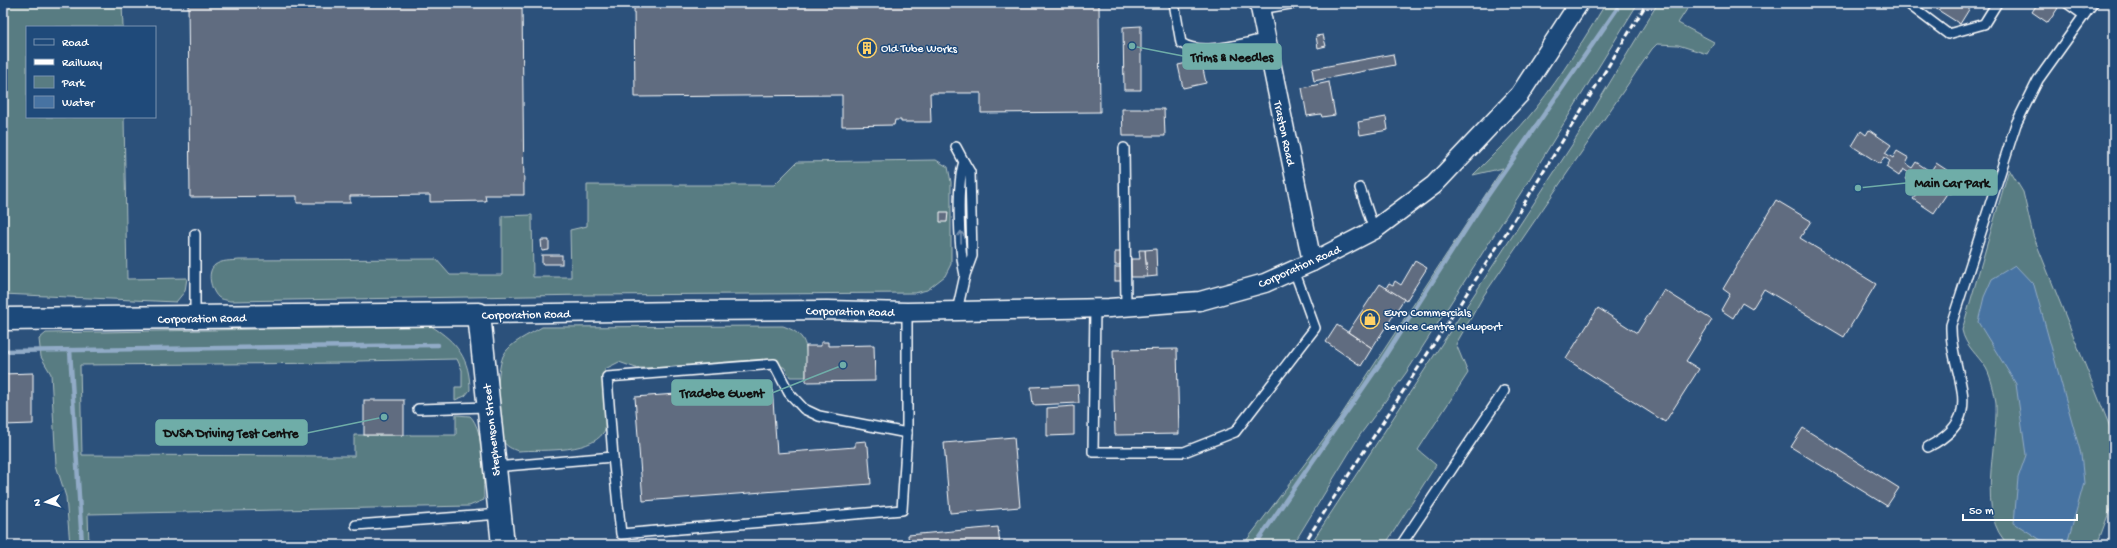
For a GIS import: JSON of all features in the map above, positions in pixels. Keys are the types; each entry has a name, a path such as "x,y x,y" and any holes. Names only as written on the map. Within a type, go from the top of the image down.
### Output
{"street":[{"name":"Corporation Road","path":"3,319 195,318 705,310 827,310 906,312 1095,308 1200,301 1265,283 1312,262 1374,230 1434,185 1520,94 1579,3"},
{"name":"Traston Road","path":"1260,6 1312,262"},
{"name":"Stephenson Street","path":"479,314 503,545"}],"lane":[{"path":"1174,3 1181,43 1187,46 1198,49 1212,49 1266,39"},
{"path":"1260,6 1296,3"},
{"path":"1911,3 1911,6 1948,34 1984,24 1997,3"},
{"path":"2067,3 2084,15"},
{"path":"1928,447 1942,440 1952,432 1962,413 1963,390 1953,350 1951,326 2016,124 2038,80 2093,3"},
{"path":"956,147 964,162 960,173 961,257 964,275 957,311"},
{"path":"1124,148 1126,306"},
{"path":"1360,188 1374,230"},
{"path":"195,234 195,318"},
{"path":"1095,308 1093,452 1184,452 1235,432 1315,328 1294,270"},
{"path":"906,312 907,433 902,510 621,534 606,377 774,364 789,393 804,409 819,416 907,433"},
{"path":"1401,545 1504,391"},
{"path":"418,409 488,406"},
{"path":"495,467 613,457"},
{"path":"356,524 500,514"}],"green space":[{"path":"3,3 122,3 123,26 26,26 26,118 124,118 127,279 187,278 185,291 176,302 3,294"},
{"path":"1606,3 1638,3 1529,180 1406,373 1360,435 1293,545 1243,545 1338,420 1503,168 1473,175 1536,108 1564,70"},
{"path":"1658,3 1691,3 1678,23 1714,42 1707,54 1678,45 1657,44 1652,49 1484,295 1456,344 1468,373 1418,450 1436,465 1385,545 1310,545 1572,145"},
{"path":"936,160 948,167 951,182 951,264 945,276 927,290 915,293 587,295 230,301 222,299 215,294 210,281 212,268 215,265 224,261 239,260 436,259 450,275 502,275 502,216 532,215 533,277 571,277 570,230 587,226 587,185 774,185 797,162"},
{"path":"2009,169 2023,192 2033,235 2114,437 2114,499 2097,545 2009,545 1999,532 1993,516 1990,498 1990,479 1996,420 1996,404 1988,372 1983,363 1969,346 1962,330"},
{"path":"431,326 455,345 465,360 468,369 470,390 465,396 455,400 455,387 462,387 462,370 457,359 358,361 354,363 80,365 82,455 354,456 354,435 456,435 456,415 470,416 475,423 481,443 484,500 469,506 88,514 89,545 70,545 66,497 56,465 51,374 41,357 39,339 46,333"},
{"path":"783,326 792,330 803,340 806,352 806,377 790,377 784,367 636,368 619,362 605,369 606,427 601,436 592,442 581,446 554,450 518,451 510,448 503,441 500,433 497,399 499,374 503,356 515,343 542,327"}],"water":[{"path":"2015,265 2034,285 2081,454 2084,483 2067,544 2041,540 2014,523 2018,478 2026,455 2016,384 1978,322 1984,297 1992,279"}],"building":[{"path":"188,3 522,3 524,195 485,195 486,201 430,202 430,195 350,196 350,203 297,203 297,196 190,197"},
{"name":"Old Tube Works","path":"634,3 1099,3 1100,112 981,113 981,93 930,93 931,122 901,122 901,120 895,120 894,125 842,126 842,95 635,97"},
{"path":"1927,3 1973,3 1960,24"},
{"path":"2038,3 2052,3 2058,8 2048,23 2032,12"},
{"path":"1141,26 1141,90 1124,90 1123,27"},
{"path":"1323,35 1326,46 1318,48 1316,36"},
{"path":"1393,54 1395,65 1314,81 1312,69"},
{"path":"1201,60 1206,83 1183,88 1178,65"},
{"path":"1329,82 1335,115 1322,117 1321,114 1307,116 1302,88"},
{"path":"1122,109 1164,109 1165,136 1123,136"},
{"path":"1386,117 1388,130 1360,135 1358,122"},
{"path":"1869,130 1891,145 1885,153 1893,158 1897,151 1909,158 1906,164 1912,168 1916,162 1928,170 1917,188 1905,179 1909,173 1903,169 1899,176 1886,167 1890,161 1884,157 1880,164 1852,146 1861,131 1866,135"},
{"path":"1936,163 1965,182 1959,193 1954,190 1951,194 1948,192 1934,213 1913,199"},
{"path":"1776,200 1811,221 1800,238 1876,284 1844,337 1764,289 1752,309 1742,303 1733,318 1721,310 1730,294 1723,289"},
{"path":"940,212 948,212 947,222 940,222"},
{"path":"541,240 549,240 549,250 542,251"},
{"path":"1156,249 1157,276 1147,277 1145,250"},
{"path":"1139,250 1145,250 1147,277 1131,277 1131,259 1140,259"},
{"path":"1115,252 1121,252 1120,265 1115,265"},
{"path":"542,255 562,255 562,264 542,264"},
{"path":"1415,261 1427,268 1406,301 1386,288 1389,283 1393,285 1395,281 1401,285"},
{"path":"1115,267 1121,267 1121,281 1115,281"},
{"path":"1380,284 1404,299 1372,348 1348,332"},
{"path":"1664,290 1712,320 1686,361 1699,369 1665,422 1566,359 1598,308 1637,333"},
{"path":"1337,325 1372,348 1361,366 1326,342"},
{"path":"821,342 828,342 828,346 874,345 875,381 806,382 806,346 821,346"},
{"path":"1177,349 1179,434 1115,435 1113,350"},
{"path":"33,373 33,424 3,425 3,374"},
{"path":"1078,385 1079,403 1033,405 1031,387"},
{"path":"772,387 777,453 855,447 855,442 866,441 868,446 871,484 643,501 635,397"},
{"path":"364,400 404,400 404,435 364,435"},
{"path":"1074,406 1074,435 1047,436 1047,408"},
{"path":"1803,428 1899,488 1887,506 1791,447"},
{"path":"1014,437 1020,507 950,513 944,443"},
{"path":"998,527 1000,545 909,545 908,535"}],"waterway":[{"path":"1255,545 1379,365 1484,201 1617,9"},
{"path":"3,351 438,345"},
{"path":"70,350 82,545"}],"railway":[{"path":"1303,545 1506,233 1647,3"}],"place":[{"name":"Trims & Needles","path":"1132,46"},
{"name":"Old Tube Works","path":"867,48"},
{"name":"Main Car Park","path":"1858,188"},
{"name":"Euro Commercials Service Centre Newport","path":"1370,319"},
{"name":"Tradebe Gwent","path":"843,365"},
{"name":"DVSA Driving Test Centre","path":"384,417"}]}
